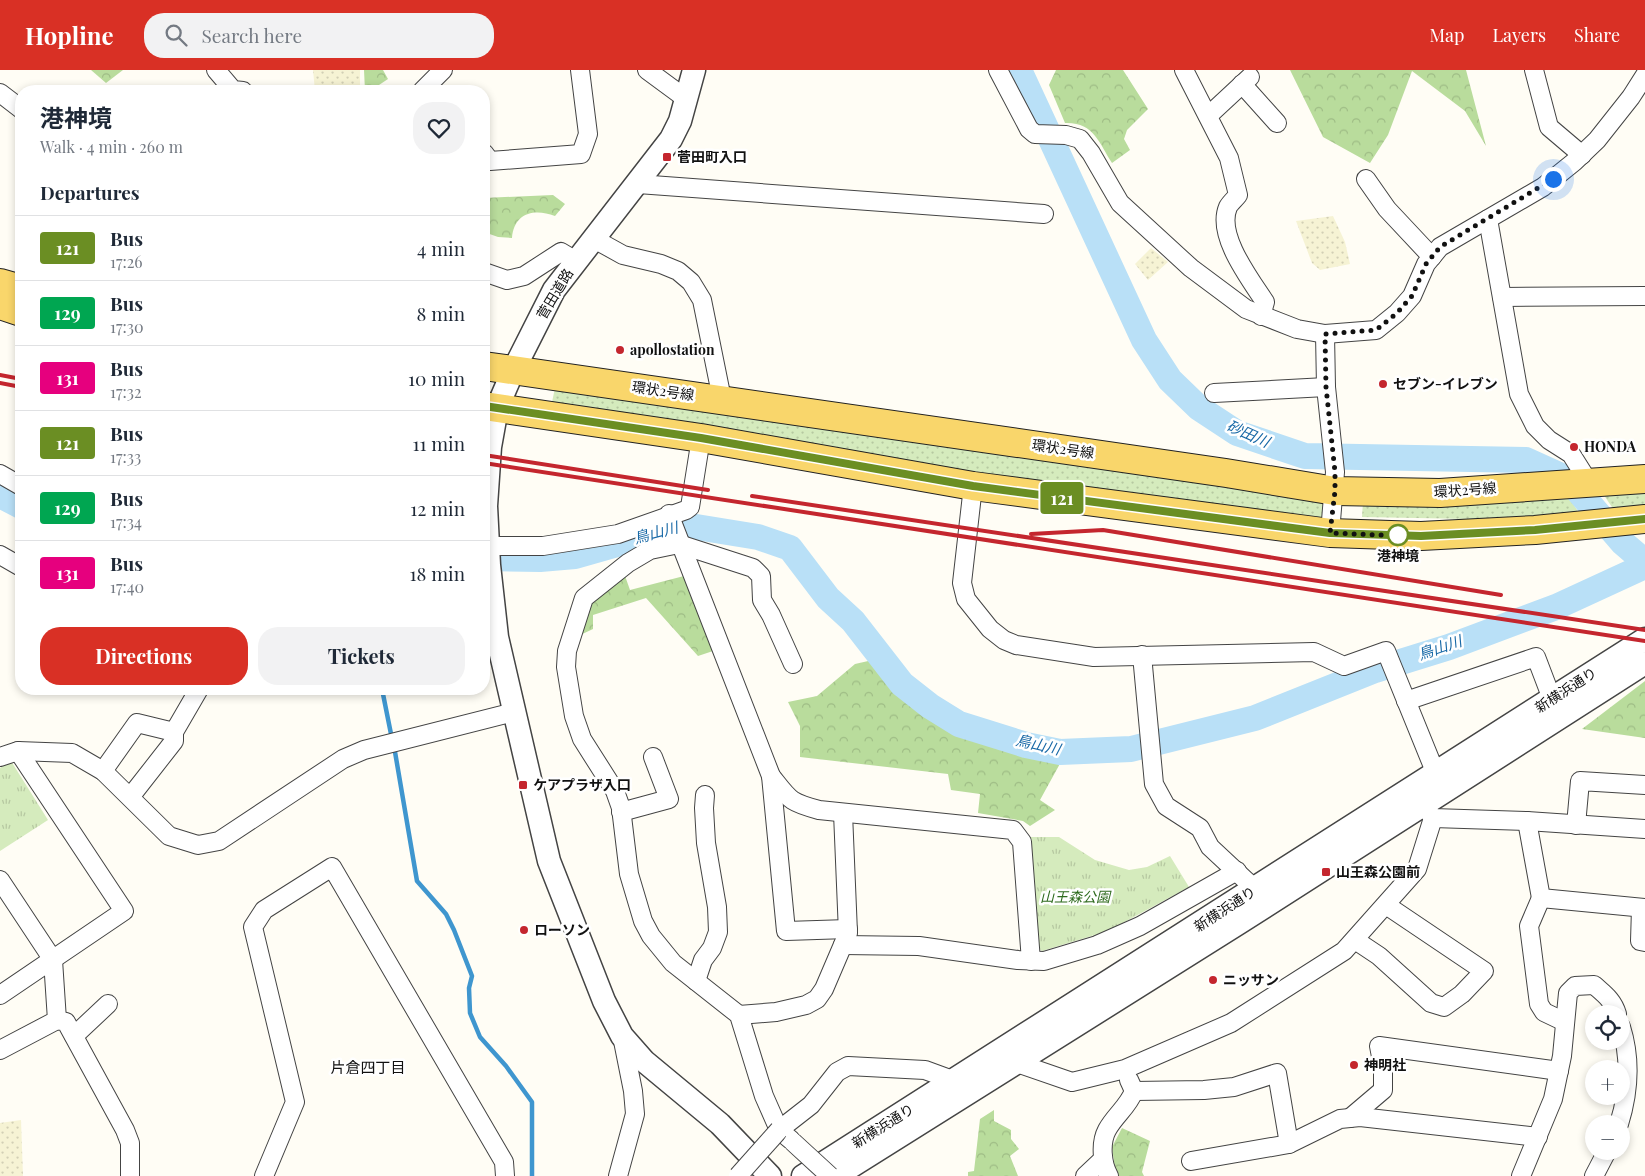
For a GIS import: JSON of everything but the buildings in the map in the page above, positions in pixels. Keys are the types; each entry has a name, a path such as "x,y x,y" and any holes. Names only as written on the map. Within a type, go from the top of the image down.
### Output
{"main road":[{"path":"0,264 15,268"},
{"path":"0,283 15,287"},
{"path":"0,305 15,310"},
{"path":"0,322 15,326"},
{"name":"環状2号線","path":"490,367 1226,473 1335,479 1440,493 1588,481 1645,479"},
{"path":"490,407 701,438 973,486 1330,533 1421,536 1535,530 1638,520"}],"street":[{"path":"216,70 229,85"},
{"path":"490,161 581,154 588,134 580,70"},
{"path":"647,70 686,98"},
{"name":"菅田道路","path":"490,447 490,407 513,371 554,290 671,139 680,121 694,70"},
{"path":"998,70 1029,129 1035,134 1066,135 1080,140 1092,153 1120,203 1208,282 1246,309 1297,329 1325,334 1376,330 1397,313 1412,296 1426,264 1440,247 1543,187 1582,155 1638,98 1645,75"},
{"path":"1184,70 1229,158 1238,195 1228,207 1225,226 1242,266 1265,302 1262,316"},
{"path":"1534,70 1549,127 1582,155"},
{"path":"1208,116 1246,81 1277,123"},
{"path":"0,93 15,104"},
{"path":"1366,179 1387,209 1432,257"},
{"path":"638,184 1044,214"},
{"path":"1488,219 1519,394 1525,410 1535,426 1549,440 1571,454 1588,481"},
{"path":"594,239 623,255 661,264 678,271 691,282 702,300 722,399"},
{"path":"490,274 507,280 524,276 561,252 576,261"},
{"path":"1502,297 1645,296"},
{"path":"1325,334 1326,387 1335,479 1330,533"},
{"path":"1214,393 1326,387"},
{"path":"490,558 543,546 618,534 690,507 701,438"},
{"path":"0,474 15,481"},
{"path":"973,486 962,584 966,599 990,629 1004,640 1016,645 1094,656 1314,652 1344,666 1386,651 1436,774 1417,869 1344,951 1231,1023 1125,1069 1072,1082 1017,1064"},
{"path":"669,514 771,776 786,931 1044,962 1097,945 1140,926 1237,871"},
{"path":"794,664 762,600 761,576 753,568 680,544 650,550 622,568 584,598 566,650 566,667 574,716 582,740 616,791 621,812 628,874 643,921 651,936 673,963 739,1015 764,1096 779,1130 830,1176"},
{"path":"0,555 15,564"},
{"name":"菅田道路","path":"490,585 496,637 550,861 604,1002 622,1036 644,1061 720,1124 770,1176"},
{"name":"新横浜通り","path":"802,1176 955,1081 1645,639"},
{"path":"1142,655 1154,784 1166,806 1200,828 1210,847 1256,889"},
{"path":"1406,702 1536,657 1552,699"},
{"name":"新横浜通り","path":"836,1176 1428,812 1645,663"},
{"path":"132,796 174,741 174,732 196,695"},
{"path":"0,757 18,751 72,753 103,771 132,796 170,836 198,845 219,841 342,759 394,741 514,712"},
{"path":"103,771 137,723 174,732"},
{"path":"0,995 124,911 18,751"},
{"path":"621,812 669,800 653,757"},
{"path":"771,776 795,804 818,810 1013,830 1022,842 1031,961"},
{"path":"1576,825 1580,781 1645,785"},
{"path":"696,980 703,960 712,948 718,932 706,843 705,795"},
{"path":"1428,812 1645,829"},
{"path":"739,1015 776,1012 806,1005 817,999 824,989 846,937 843,813"},
{"path":"1527,821 1541,898 1530,926 1539,1004 1544,1012 1565,1022"},
{"path":"264,1176 295,1102 253,927 264,910 332,867 504,1162 505,1176"},
{"path":"0,880 53,960 57,1020"},
{"path":"1541,898 1643,908 1640,941 1645,942"},
{"path":"1355,940 1379,956 1432,1003 1444,1007 1462,994 1484,971 1386,905"},
{"path":"1522,1176 1553,1099 1559,1071 1568,993 1575,986 1594,984 1608,997 1612,1005"},
{"path":"74,1036 108,1004"},
{"path":"0,1050 57,1020 66,1022 125,1130 130,1143 130,1176"},
{"path":"618,1176 634,1114 633,1091 622,1036"},
{"path":"1350,1118 1383,1090 1383,1067 1379,1046 1559,1071"},
{"path":"1621,1115 1628,1084 1627,1050"},
{"path":"738,1176 779,1130 811,1106 837,1072 848,1066 924,1070 955,1081"},
{"path":"1085,1176 1106,1168 1106,1131 1130,1102 1134,1091 1125,1069"},
{"path":"1134,1091 1204,1090 1234,1087 1277,1073 1289,1144"},
{"path":"1191,1161 1289,1144 1340,1119 1360,1117 1538,1137"},
{"path":"1594,1176 1602,1160"}],"shaded area":[{"path":"313,70 360,70 360,85 314,85"},
{"path":"1333,216 1345,242 1350,264 1320,270 1312,263 1296,221"},
{"path":"1151,248 1168,262 1148,280 1135,264"},
{"path":"21,1120 23,1176 0,1176 0,1123"}],"green space":[{"path":"91,70 123,70 106,83"},
{"path":"364,70 383,70 388,79 379,85 365,85"},
{"path":"1056,70 1123,70 1148,109 1127,130 1124,139 1130,150 1112,163 1095,135 1083,126 1065,123 1049,85"},
{"path":"1290,70 1466,70 1486,146 1465,111 1412,71 1388,135 1370,163 1323,137"},
{"path":"553,195 565,204 555,216 540,213 526,215 517,223 512,238 498,237 490,234 490,198"},
{"path":"555,388 1323,500 1328,510 1324,519 1314,522 787,444 709,427 552,402"},
{"path":"1645,488 1645,507 1614,510 1601,491"},
{"path":"1567,494 1579,513 1523,520 1362,517 1363,502"},
{"path":"624,573 630,590 684,576 713,651 698,656 646,598 593,615 593,629 576,637 594,595"},
{"path":"877,659 901,689 959,732 1062,760 1040,800 1055,810 1030,826 1023,821 978,813 980,794 951,790 948,774 800,757 800,726 788,702 817,696 855,664"},
{"path":"1645,681 1645,738 1582,729"},
{"path":"11,761 48,820 0,851 0,768"},
{"name":"山王森公園","path":"1028,837 1059,837 1095,860 1129,870 1147,867 1170,856 1189,887 1108,931 1042,951 1037,947"},
{"path":"994,1110 994,1121 1011,1130 1011,1139 1019,1149 1010,1156 1018,1176 968,1176 968,1172 974,1171 980,1119"},
{"path":"1122,1128 1150,1141 1142,1172 1144,1176 1116,1176 1112,1147"}],"waterway":[{"name":"砂田川","path":"1019,70 1144,340 1170,380 1199,408 1237,433 1305,456 1526,460 1568,479 1623,543 1645,562"},
{"name":"鳥山川","path":"0,495 15,503"},
{"name":"鳥山川","path":"490,558 540,559 575,556 684,525 758,537 790,548 828,598 853,621 902,684 930,706 959,724 1026,745 1060,752 1131,749 1255,718 1375,670 1449,647 1556,607 1645,566"},
{"path":"383,695 392,739"},
{"path":"394,746 417,881 446,914 454,930 472,976 469,988 470,1013 480,1037 506,1066 532,1102 532,1176"}],"railway":[{"path":"0,375 15,378"},
{"path":"0,383 15,386"},
{"path":"490,456 708,490"},
{"path":"490,464 1645,641"},
{"path":"752,496 1645,630"},
{"path":"1031,534 1103,530 1501,595"}],"bus line":[{"name":"121","path":"490,407 701,438 973,486 1330,533 1421,536 1535,530 1645,519"}],"place":[{"name":"菅田町入口","path":"667,157"},
{"name":"apollostation","path":"620,350"},
{"name":"セブン-イレブン","path":"1383,384"},
{"name":"HONDA","path":"1574,447"},
{"name":"港神境","path":"1398,535"},
{"name":"ケアプラザ入口","path":"523,785"},
{"name":"山王森公園前","path":"1326,872"},
{"name":"ローソン","path":"524,930"},
{"name":"ニッサン","path":"1213,980"},
{"name":"神明社","path":"1354,1065"}],"district":[{"name":"片倉四丁目","path":"368,1068"}],"route":[{"path":"1398,535 1403,536 1330,533 1335,491 1335,472 1326,387 1325,334 1376,330 1397,313 1412,296 1426,264 1440,247 1543,187 1553,179"}]}
